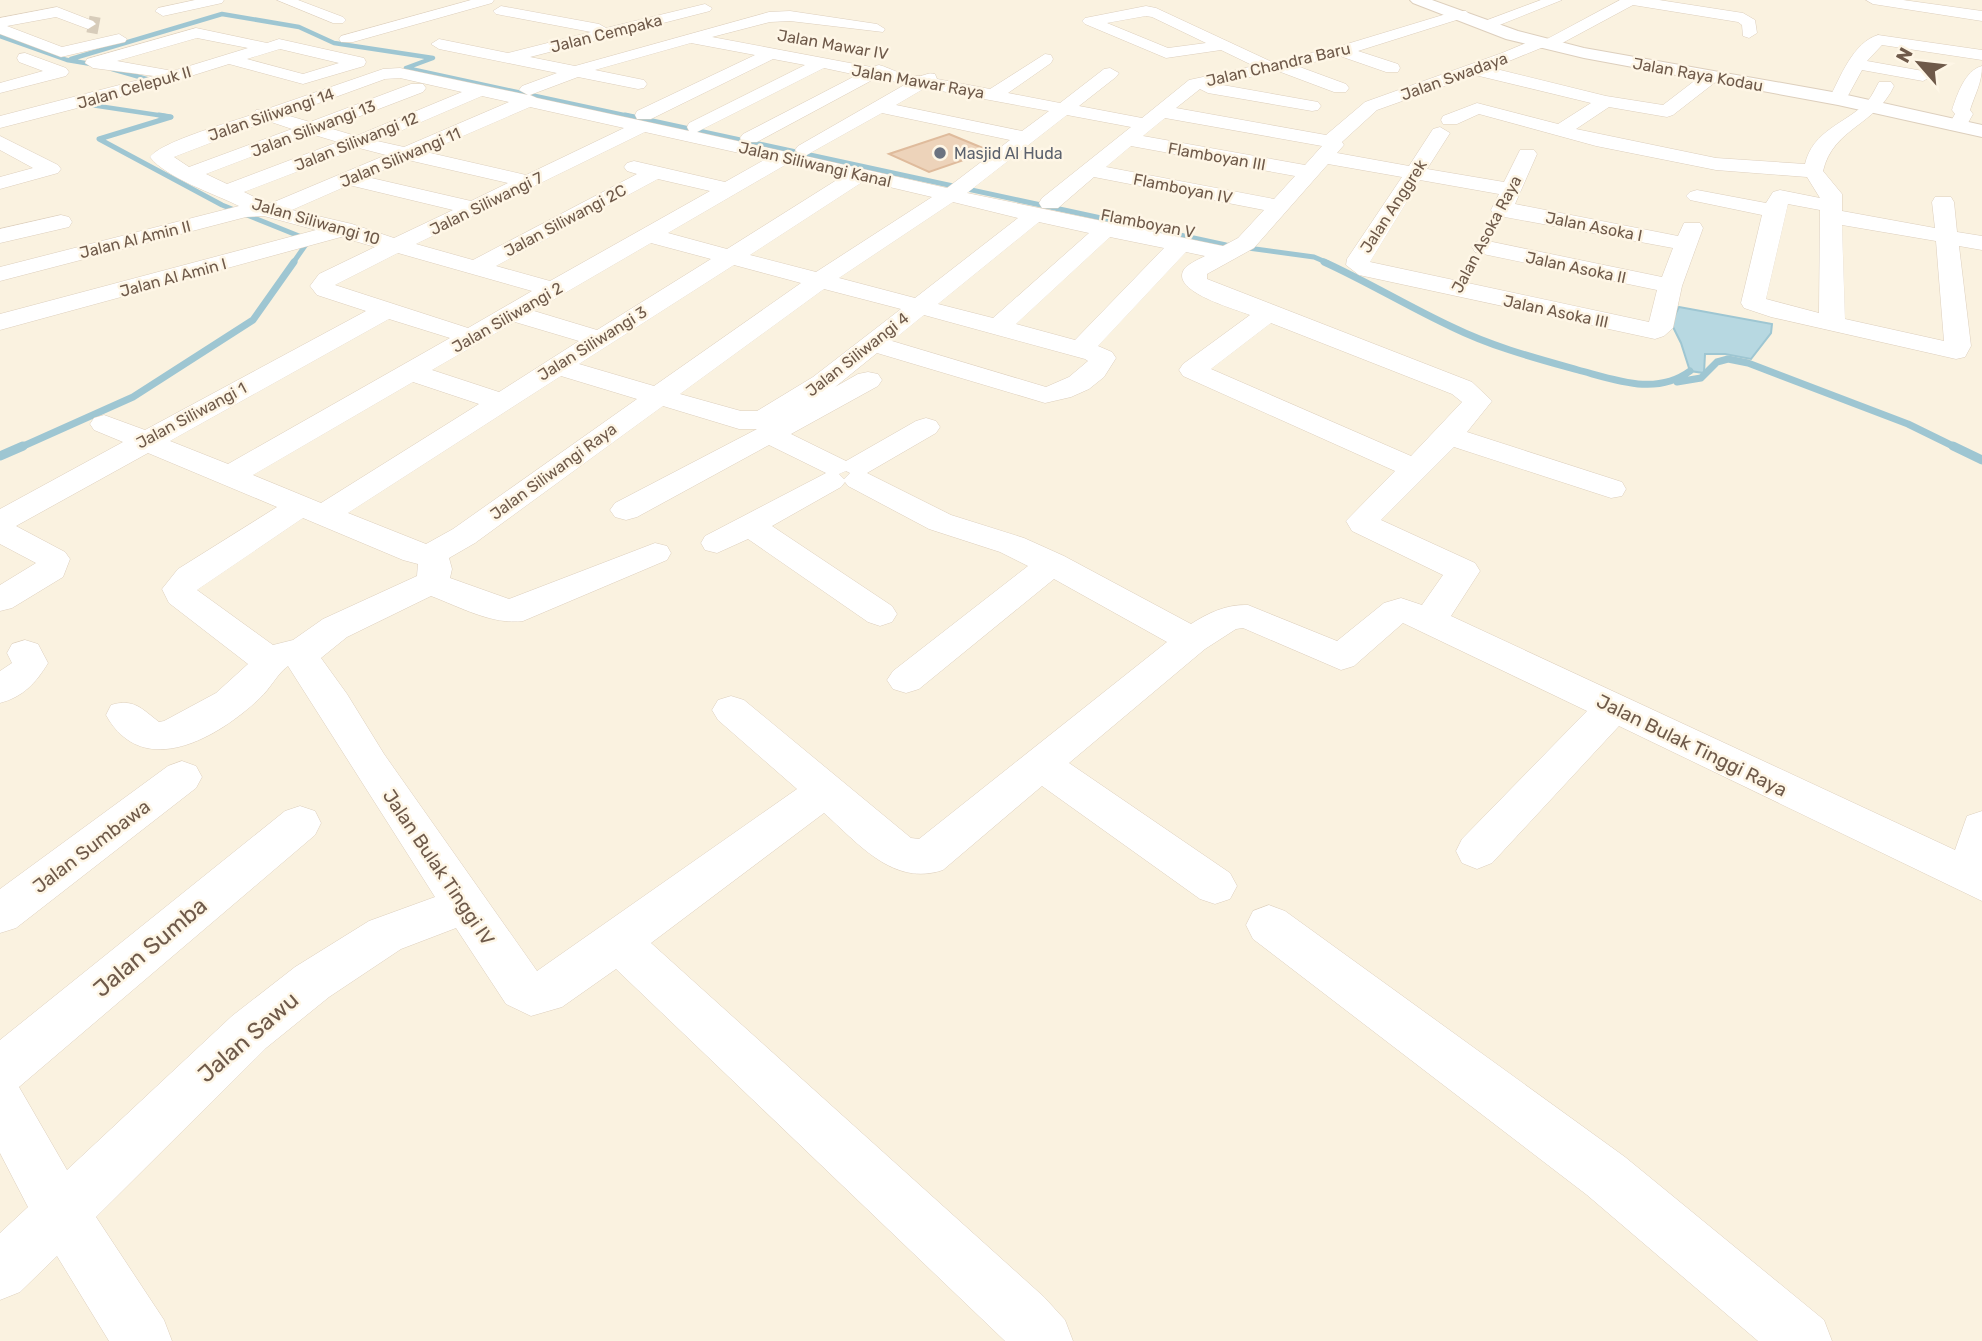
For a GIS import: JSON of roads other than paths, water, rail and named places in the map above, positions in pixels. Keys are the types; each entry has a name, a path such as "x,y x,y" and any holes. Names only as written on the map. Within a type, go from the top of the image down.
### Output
{"street":[{"path":"284,0 309,10 345,19 317,26"},
{"path":"347,39 487,0"},
{"path":"530,0 501,10 611,31"},
{"name":"Jalan Raya Kodau","path":"1418,0 1543,44 1838,99 1982,131"},
{"path":"1487,25 1555,0"},
{"name":"Jalan Swadaya","path":"1238,248 1324,153 1369,108 1543,44 1631,0 1743,18 1750,23 1749,33"},
{"path":"1873,0 1936,4 1982,16"},
{"path":"665,1 759,19 790,16 877,29"},
{"path":"309,10 341,2"},
{"path":"163,11 217,7"},
{"path":"0,29 61,52 128,37 217,7"},
{"path":"0,23 75,8"},
{"name":"Jalan Cempaka","path":"507,58 705,8"},
{"path":"57,12 101,25 128,37"},
{"path":"620,12 662,19"},
{"path":"1223,45 1166,53 1090,21 1152,12 1276,67 1340,88"},
{"path":"488,26 519,14"},
{"name":"Jalan Chandra Baru","path":"1042,209 1193,86 1209,79 1276,67 1341,51 1461,14"},
{"name":"Jalan Siliwangi 11","path":"270,210 408,154 575,71 759,19"},
{"name":"Jalan Mawar IV","path":"734,26 775,34"},
{"path":"213,86 176,75 93,62 186,34 205,33 266,47"},
{"path":"439,44 466,34"},
{"path":"516,37 554,45"},
{"path":"135,67 231,38"},
{"name":"Jalan Mawar Raya","path":"690,38 1066,109 1152,117 1324,153"},
{"path":"1838,99 1861,57 1878,40 1982,55"},
{"path":"439,44 575,71 644,81 606,99"},
{"name":"Jalan Siliwangi Kanal","path":"266,47 289,45 354,60 357,63 373,64 387,74 440,76 482,90 529,95 794,153 861,174 956,190 1042,209 1107,229 1181,244 1238,248"},
{"path":"701,56 726,45"},
{"name":"Jalan Celepuk II","path":"0,122 92,99 266,47"},
{"path":"9,51 60,71 9,86"},
{"path":"1341,51 1392,68"},
{"name":"Jalan Siliwangi 7","path":"384,311 321,286 327,279 583,155 770,54"},
{"path":"440,76 488,55"},
{"path":"1861,57 1947,64"},
{"path":"1861,57 1923,76"},
{"name":"Jalan Mawar IV","path":"750,138 899,59"},
{"path":"993,95 1045,59"},
{"path":"228,60 303,79 357,63"},
{"path":"696,127 820,64"},
{"path":"418,66 440,76 529,95 606,99 644,120 750,138 794,153 956,190"},
{"path":"1473,69 1606,101 1667,111 1712,76"},
{"name":"Jalan Siliwangi 2","path":"229,475 728,189 942,71"},
{"path":"1957,126 1964,114 1961,110 1967,91 1982,72"},
{"name":"Jalan Siliwangi Raya","path":"125,715 151,736 162,737 177,732 225,706 289,653 430,569 464,536 820,280 956,190 1110,73"},
{"name":"Jalan Siliwangi 14","path":"160,157 210,136 387,74"},
{"name":"Jalan Siliwangi 13","path":"188,173 311,130 440,76"},
{"path":"9,86 64,106"},
{"path":"1193,86 1312,106"},
{"path":"1832,323 1831,205 1813,171 1815,159 1822,144 1839,128 1871,107 1885,86"},
{"name":"Jalan Siliwangi 12","path":"228,191 482,90"},
{"path":"1401,95 1452,121 1474,108 1482,109 1560,131 1716,164 1813,171"},
{"path":"1560,131 1606,101"},
{"path":"235,106 356,142 530,182"},
{"path":"879,107 1027,138"},
{"name":"Jalan Anggrek","path":"1452,121 1415,173 1358,264 1367,270 1453,298"},
{"path":"176,127 210,136"},
{"name":"Flamboyan III","path":"1125,139 1324,153"},
{"path":"0,142 51,169 0,183"},
{"name":"Jalan Asoka I","path":"1324,153 1415,173 1507,199 1688,236 1670,286"},
{"name":"Jalan Asoka Raya","path":"1453,298 1483,247 1527,154"},
{"path":"583,155 728,189"},
{"name":"Jalan Siliwangi 10","path":"160,157 188,173 270,210 335,233 399,245 554,290"},
{"name":"Flamboyan IV","path":"1088,170 1278,206"},
{"name":"Jalan Siliwangi 2C","path":"475,268 656,172"},
{"name":"Jalan Siliwangi 3","path":"289,653 257,653 181,595 179,589 190,576 313,510 499,401 861,174"},
{"path":"349,179 473,208"},
{"path":"1697,196 1777,204 1831,205 1982,243"},
{"path":"1777,204 1754,303 1771,310 1956,351 1958,346 1943,202"},
{"name":"Flamboyan V","path":"1042,209 1238,248"},
{"name":"Jalan Siliwangi 4","path":"556,366 738,420 764,420 823,383 1042,209"},
{"name":"Jalan Al Amin II","path":"0,274 245,211 270,210"},
{"path":"0,236 61,222"},
{"path":"997,328 1107,229"},
{"name":"Jalan Al Amin I","path":"0,321 335,233"},
{"path":"649,235 1081,349 1103,358 1098,368 1059,393 1045,395 872,342"},
{"path":"1081,349 1181,244"},
{"name":"Jalan Asoka II","path":"1483,247 1670,286"},
{"path":"731,710 896,850 912,857 928,857 1192,640 1236,615 1343,656 1396,611 1416,615 1463,571 1362,523 1449,436 1478,401 1474,395 1462,388 1206,289 1195,282 1195,271 1238,248"},
{"name":"Jalan Asoka III","path":"1453,298 1655,331 1660,328 1670,286"},
{"path":"384,311 471,337"},
{"name":"Jalan Siliwangi 1","path":"0,522 144,440 384,311"},
{"path":"513,313 599,339"},
{"path":"1269,313 1192,370 1415,469"},
{"path":"410,372 499,401"},
{"path":"626,510 868,380"},
{"path":"104,424 415,553 430,569 496,608 516,610 655,553"},
{"path":"717,543 926,427"},
{"path":"769,434 940,522 1012,545 1052,564 1192,640"},
{"path":"1449,436 1611,489"},
{"path":"749,525 880,614"},
{"path":"0,531 52,559 51,569 0,600"},
{"path":"906,680 1052,564"},
{"name":"Jalan Bulak Tinggi Raya","path":"1416,615 1614,706 1976,880"},
{"path":"0,691 24,673 30,663 25,653"},
{"name":"Jalan Bulak Tinggi IV","path":"289,653 302,659 334,704 370,765 523,989 531,993 545,992 618,942"},
{"path":"1477,851 1614,706"},
{"path":"1041,764 1215,886"},
{"name":"Jalan Sumbawa","path":"0,914 182,777"},
{"path":"825,790 618,942 1013,1309 1044,1341"},
{"name":"Jalan Sumba","path":"0,1071 300,823"},
{"path":"1976,880 1982,828"},
{"name":"Jalan Sawu","path":"0,1272 249,1032 312,982 385,935 465,905"},
{"path":"1269,925 1606,1176 1803,1341"},
{"path":"0,1102 61,1212 143,1341"}],"water":[{"path":"1679,307 1772,324 1771,333 1751,359 1725,354 1705,354 1704,373 1690,371 1671,323"}],"waterway":[{"path":"71,59 222,14 299,27 334,43 433,58 406,68 633,117"},
{"path":"0,36 67,60 97,65"},
{"path":"112,69 150,80 146,81"},
{"path":"78,103 171,117"},
{"path":"159,115 171,117"},
{"path":"625,115 1226,245 1314,257 1328,263"},
{"path":"171,117 99,139 222,205 309,240 293,263"},
{"path":"19,448 133,397 253,320 294,262"},
{"path":"1324,262 1467,334 1530,356 1636,384 1664,383 1690,371"},
{"path":"1677,382 1701,378 1717,362 1728,359 1748,363 1908,424 1957,448"},
{"path":"0,456 23,446"},
{"path":"1953,446 1982,460"}],"tunnel":[{"path":"88,24 99,26"}],"place":[{"name":"Masjid Al Huda","path":"940,153"}]}
